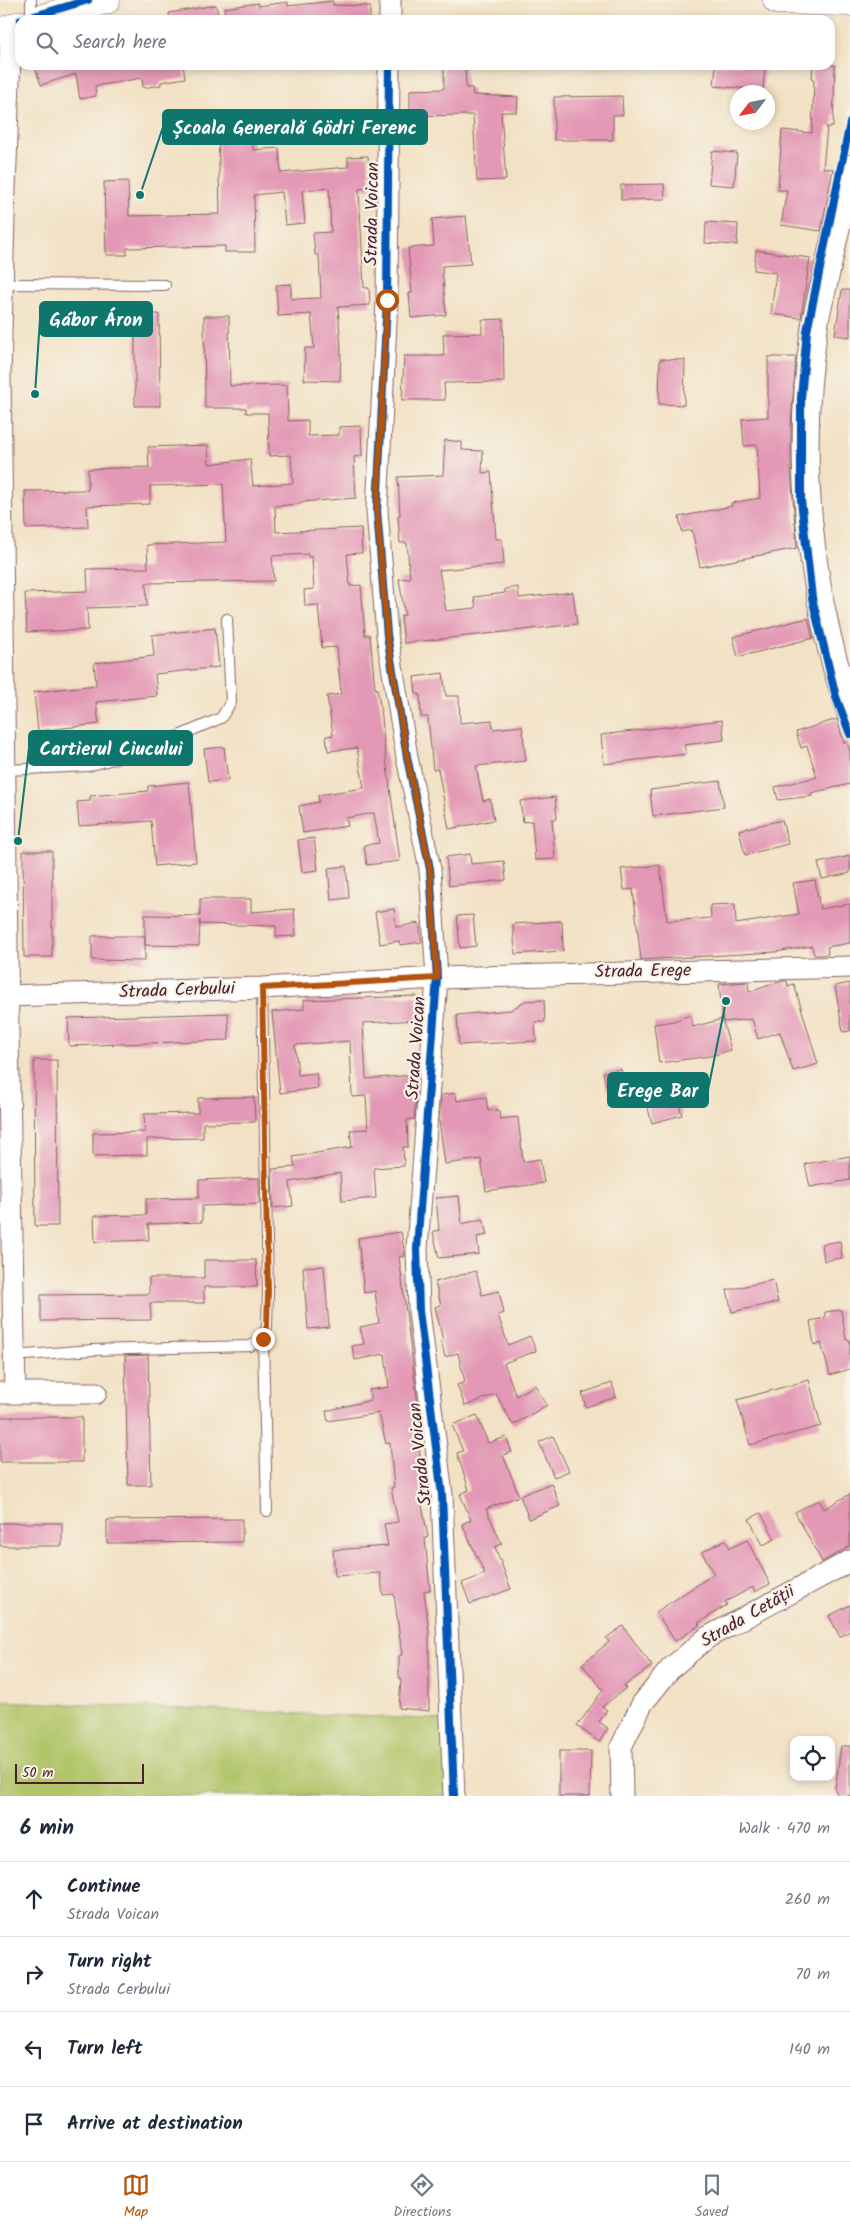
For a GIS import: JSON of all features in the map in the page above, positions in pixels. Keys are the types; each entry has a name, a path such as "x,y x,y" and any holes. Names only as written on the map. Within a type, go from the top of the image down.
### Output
{"main road":[{"path":"54,15 106,0"},
{"path":"777,0 850,2"}],"street":[{"path":"390,0 390,15"},
{"path":"17,70 2,284 0,356 3,738 6,770 3,945 7,996 5,1146 13,1356 8,1393 96,1393"},
{"name":"Strada Voican","path":"389,70 387,300 377,510 387,635 407,757 430,869 437,978 418,1249 419,1311 442,1495 454,1796"},
{"path":"850,168 814,329 808,378 806,437 808,499 814,559 824,621 838,677 850,712"},
{"name":"Strada Erege","path":"437,978 850,967"},
{"name":"Strada Cerbului","path":"7,996 262,988 437,978"},
{"name":"Strada Cetății","path":"622,1796 621,1747 642,1704 672,1668 708,1637 850,1562"}],"lane":[{"path":"24,15 31,0"},
{"path":"2,284 165,285"},
{"path":"6,770 88,766 146,750 221,718 231,702 227,619"},
{"path":"262,988 268,1292 267,1326 263,1339 267,1511"},
{"path":"13,1356 102,1350 250,1346 263,1339"}],"green space":[{"path":"0,1701 450,1720 454,1796 0,1796"}],"building":[{"path":"333,1 333,5 370,6 370,15 225,15 224,8 258,3 258,6 288,2 288,6"},
{"path":"216,5 218,15 169,15 169,13"},
{"path":"36,70 184,70 185,78 161,82 161,85 143,88 142,78 95,86 96,96 80,99 76,74 41,85"},
{"path":"444,70 465,70 466,88 472,88 473,95 518,97 517,112 501,112 506,180 477,181 473,115 410,116 410,90 444,89"},
{"path":"716,70 765,70 763,85 730,85 730,87 714,86"},
{"path":"813,70 835,70 833,127 827,127 823,168 833,169 821,231 781,225 787,190 778,190 782,130 812,133 814,80 812,80"},
{"path":"622,96 623,115 613,115 613,140 554,140 554,97"},
{"path":"218,123 252,123 253,150 279,148 281,173 348,167 348,157 368,156 370,188 359,189 364,288 369,288 370,305 338,307 341,349 340,381 304,380 305,348 314,348 311,314 278,316 276,285 291,284 291,299 321,298 319,255 315,255 313,233 331,232 329,188 302,191 305,223 285,225 282,192 254,195 255,252 225,252 225,246 127,248 127,255 106,255 104,182 128,181 129,216 220,214"},
{"path":"712,151 737,153 734,186 709,184"},
{"path":"664,184 665,199 621,200 621,185"},
{"path":"466,216 471,264 442,266 446,315 411,318 409,293 412,293 408,248 434,246 432,219"},
{"path":"706,222 738,224 737,245 705,243"},
{"path":"756,250 810,258 801,318 771,314 776,273 754,270"},
{"path":"842,290 850,290 850,337 835,335"},
{"path":"135,314 159,314 160,406 135,406"},
{"path":"204,316 229,316 230,386 287,385 288,421 308,420 308,436 339,435 339,427 361,426 362,456 354,457 356,498 275,506 276,532 361,528 362,553 347,554 350,586 361,585 365,635 370,635 375,689 377,688 382,717 400,861 367,865 364,845 379,843 374,813 346,818 348,826 303,833 299,806 319,802 318,795 364,788 357,748 328,751 326,736 333,735 327,696 341,694 337,647 322,648 318,605 305,606 304,590 314,589 312,557 308,557 308,554 272,556 274,581 146,583 147,606 87,608 88,630 27,632 25,593 88,591 87,569 148,568 147,545 226,542 223,484 150,486 150,504 87,506 88,527 26,529 25,491 88,490 88,469 149,467 148,447 208,445 209,464 250,459 253,486 293,483 291,455 269,456 268,413 246,413 246,408 205,408"},
{"path":"503,319 504,382 444,383 445,400 402,400 404,356 444,356 443,334 482,333 482,320"},
{"path":"768,357 796,357 791,425 791,473 797,548 700,567 692,530 682,532 679,517 732,506 731,503 760,498 757,445 744,446 742,419 768,417"},
{"path":"660,359 685,360 684,405 659,404"},
{"path":"445,440 462,442 462,450 483,451 482,473 491,472 496,539 502,539 504,564 439,570 446,611 476,608 474,597 505,593 505,589 518,587 519,598 573,592 577,624 404,643 401,616 405,615 399,579 410,578 407,543 400,543 398,477 443,475"},
{"path":"808,618 813,638 738,657 733,637"},
{"path":"215,628 219,667 155,674 157,696 96,702 99,724 38,731 34,692 96,685 94,663 154,656 152,635"},
{"path":"443,673 446,696 459,696 460,723 492,720 493,729 522,726 526,761 476,766 483,801 490,799 494,820 449,829 438,769 433,770 428,717 421,717 420,694 416,694 414,677"},
{"path":"837,719 844,743 847,742 850,751 850,784 811,793 812,796 778,800 775,787 817,777 807,746 801,748 796,732"},
{"path":"722,720 724,740 684,745 686,754 604,764 601,735"},
{"path":"224,747 228,780 208,782 204,749"},
{"path":"720,781 724,807 653,816 650,790"},
{"path":"189,782 196,862 155,866 151,821 79,826 77,802 90,801 90,796 148,791 148,786"},
{"path":"555,797 557,819 552,819 555,859 535,860 532,821 523,822 520,801"},
{"path":"782,820 788,844 745,855 739,830"},
{"path":"314,838 318,870 302,872 298,840"},
{"path":"23,851 52,851 52,957 24,957"},
{"path":"470,854 471,864 504,861 506,880 449,886 446,857"},
{"path":"850,856 850,873 822,879 818,863"},
{"path":"660,865 667,921 711,918 710,905 735,904 736,924 799,914 793,883 815,880 820,909 850,904 850,943 827,947 828,954 821,955 814,955 812,946 775,952 641,960 633,889 624,890 621,869"},
{"path":"346,866 349,898 331,900 328,868"},
{"path":"200,899 251,899 251,912 294,909 296,936 276,937 276,926 200,924 199,946 145,945 145,915 200,916"},
{"path":"394,909 396,927 419,923 422,942 400,945 399,941 380,944 375,912"},
{"path":"473,915 476,946 460,948 457,916"},
{"path":"562,921 563,951 515,954 513,924"},
{"path":"92,936 145,936 145,961 92,960"},
{"path":"787,981 788,986 794,984 818,1064 793,1071 780,1032 758,1039 752,1019 723,1022 719,984 748,982 749,992"},
{"path":"850,983 850,1031 843,1032 835,986"},
{"path":"417,996 418,1020 363,1023 366,1079 413,1075 416,1098 414,1119 407,1120 408,1147 403,1147 404,1166 374,1168 376,1198 342,1201 340,1173 290,1182 293,1206 273,1208 272,1169 295,1167 293,1157 352,1147 350,1130 368,1129 366,1096 352,1097 350,1041 295,1045 298,1075 316,1073 318,1088 280,1093 272,1012 304,1009 304,1000"},
{"path":"544,1000 545,1022 535,1022 536,1041 459,1045 457,1015 511,1010 525,1001"},
{"path":"228,1013 229,1040 69,1046 68,1018"},
{"path":"690,1015 693,1027 722,1019 731,1050 710,1056 659,1063 654,1024 674,1021"},
{"path":"34,1060 57,1060 58,1226 35,1226"},
{"path":"621,1069 625,1087 607,1090 603,1072"},
{"path":"674,1085 682,1115 652,1123 644,1094"},
{"path":"456,1093 457,1101 486,1097 488,1111 499,1110 500,1119 518,1117 523,1162 540,1159 544,1183 486,1191 481,1159 445,1164 439,1120 441,1095"},
{"path":"254,1097 255,1122 203,1123 203,1138 147,1139 147,1155 93,1156 93,1133 145,1132 144,1114 198,1113 198,1098"},
{"path":"850,1156 850,1180 810,1187 805,1164"},
{"path":"259,1178 259,1204 202,1206 202,1222 148,1224 149,1240 95,1242 94,1216 146,1215 146,1199 199,1198 199,1180"},
{"path":"459,1196 462,1224 483,1219 487,1235 477,1237 479,1254 439,1258 433,1232 439,1230 436,1198"},
{"path":"401,1232 405,1256 399,1257 422,1437 418,1438 423,1482 426,1481 430,1496 430,1498 421,1500 428,1537 425,1538 430,1590 424,1591 429,1633 429,1711 399,1708 401,1679 399,1679 399,1656 402,1655 394,1594 383,1595 380,1573 335,1576 333,1550 388,1546 384,1524 398,1522 391,1488 394,1487 390,1443 386,1444 379,1413 328,1421 326,1411 371,1400 369,1390 389,1387 385,1354 355,1360 352,1346 364,1344 360,1327 379,1323 375,1291 364,1293 358,1238"},
{"path":"840,1241 842,1258 824,1261 822,1244"},
{"path":"204,1260 256,1260 257,1287 204,1287 204,1303 150,1303 151,1320 41,1321 41,1295 149,1294 149,1278 204,1278"},
{"path":"324,1266 329,1327 308,1329 303,1267"},
{"path":"476,1271 482,1295 499,1291 504,1313 498,1315 508,1345 530,1336 536,1351 504,1363 516,1396 535,1385 547,1405 513,1425 496,1394 465,1406 457,1385 465,1382 458,1353 445,1357 441,1341 443,1340 435,1307 441,1305 435,1282"},
{"path":"773,1280 778,1302 732,1312 727,1290"},
{"path":"841,1310 846,1340 850,1340 850,1369 830,1375 821,1343 814,1345 810,1321 825,1318 825,1312"},
{"path":"148,1355 151,1485 128,1485 125,1356"},
{"path":"809,1380 821,1426 750,1445 737,1400"},
{"path":"612,1383 616,1397 586,1407 582,1393"},
{"path":"477,1415 488,1443 506,1437 512,1452 503,1455 519,1496 486,1509 502,1544 495,1547 511,1589 470,1604 462,1583 485,1574 462,1524 471,1520 460,1494 469,1490 457,1453 463,1451 452,1425"},
{"path":"0,1417 82,1417 82,1462 0,1462"},
{"path":"553,1436 569,1471 554,1477 539,1442"},
{"path":"551,1483 560,1506 529,1519 520,1496"},
{"path":"850,1494 850,1546 822,1562 795,1512 819,1500 824,1509"},
{"path":"761,1513 775,1539 763,1545 749,1519"},
{"path":"242,1519 242,1542 107,1543 107,1520"},
{"path":"0,1523 62,1523 62,1546 0,1546"},
{"path":"725,1540 730,1548 747,1540 770,1584 755,1592 753,1587 725,1602 727,1605 698,1623 700,1625 675,1641 656,1612 714,1574 702,1552"},
{"path":"850,1605 850,1631 840,1637 829,1616"},
{"path":"623,1626 652,1666 624,1686 626,1688 602,1707 607,1710 599,1722 608,1728 599,1742 577,1726 603,1690 582,1664 609,1642 606,1638"},
{"path":"841,1746 850,1746 850,1796 839,1796 835,1790"},
{"path":"559,1751 591,1751 590,1796 559,1796"}],"cycle path":[{"path":"38,15 88,0"},
{"path":"389,70 387,300 377,511 387,635 407,757 430,869 437,978 417,1249 419,1311 442,1495 454,1796"},
{"path":"850,123 807,331 801,398 801,500 812,598 836,697 850,734"}],"place":[{"name":"Școala Generală Gödri Ferenc","path":"140,195"},
{"name":"Gábor Áron","path":"35,394"},
{"name":"Cartierul Ciucului","path":"18,841"},
{"name":"Erege Bar","path":"726,1001"}],"route":[{"path":"263,1339 267,1326 268,1292 262,988 437,978 430,869 407,757 387,635 377,510 387,300"}]}
